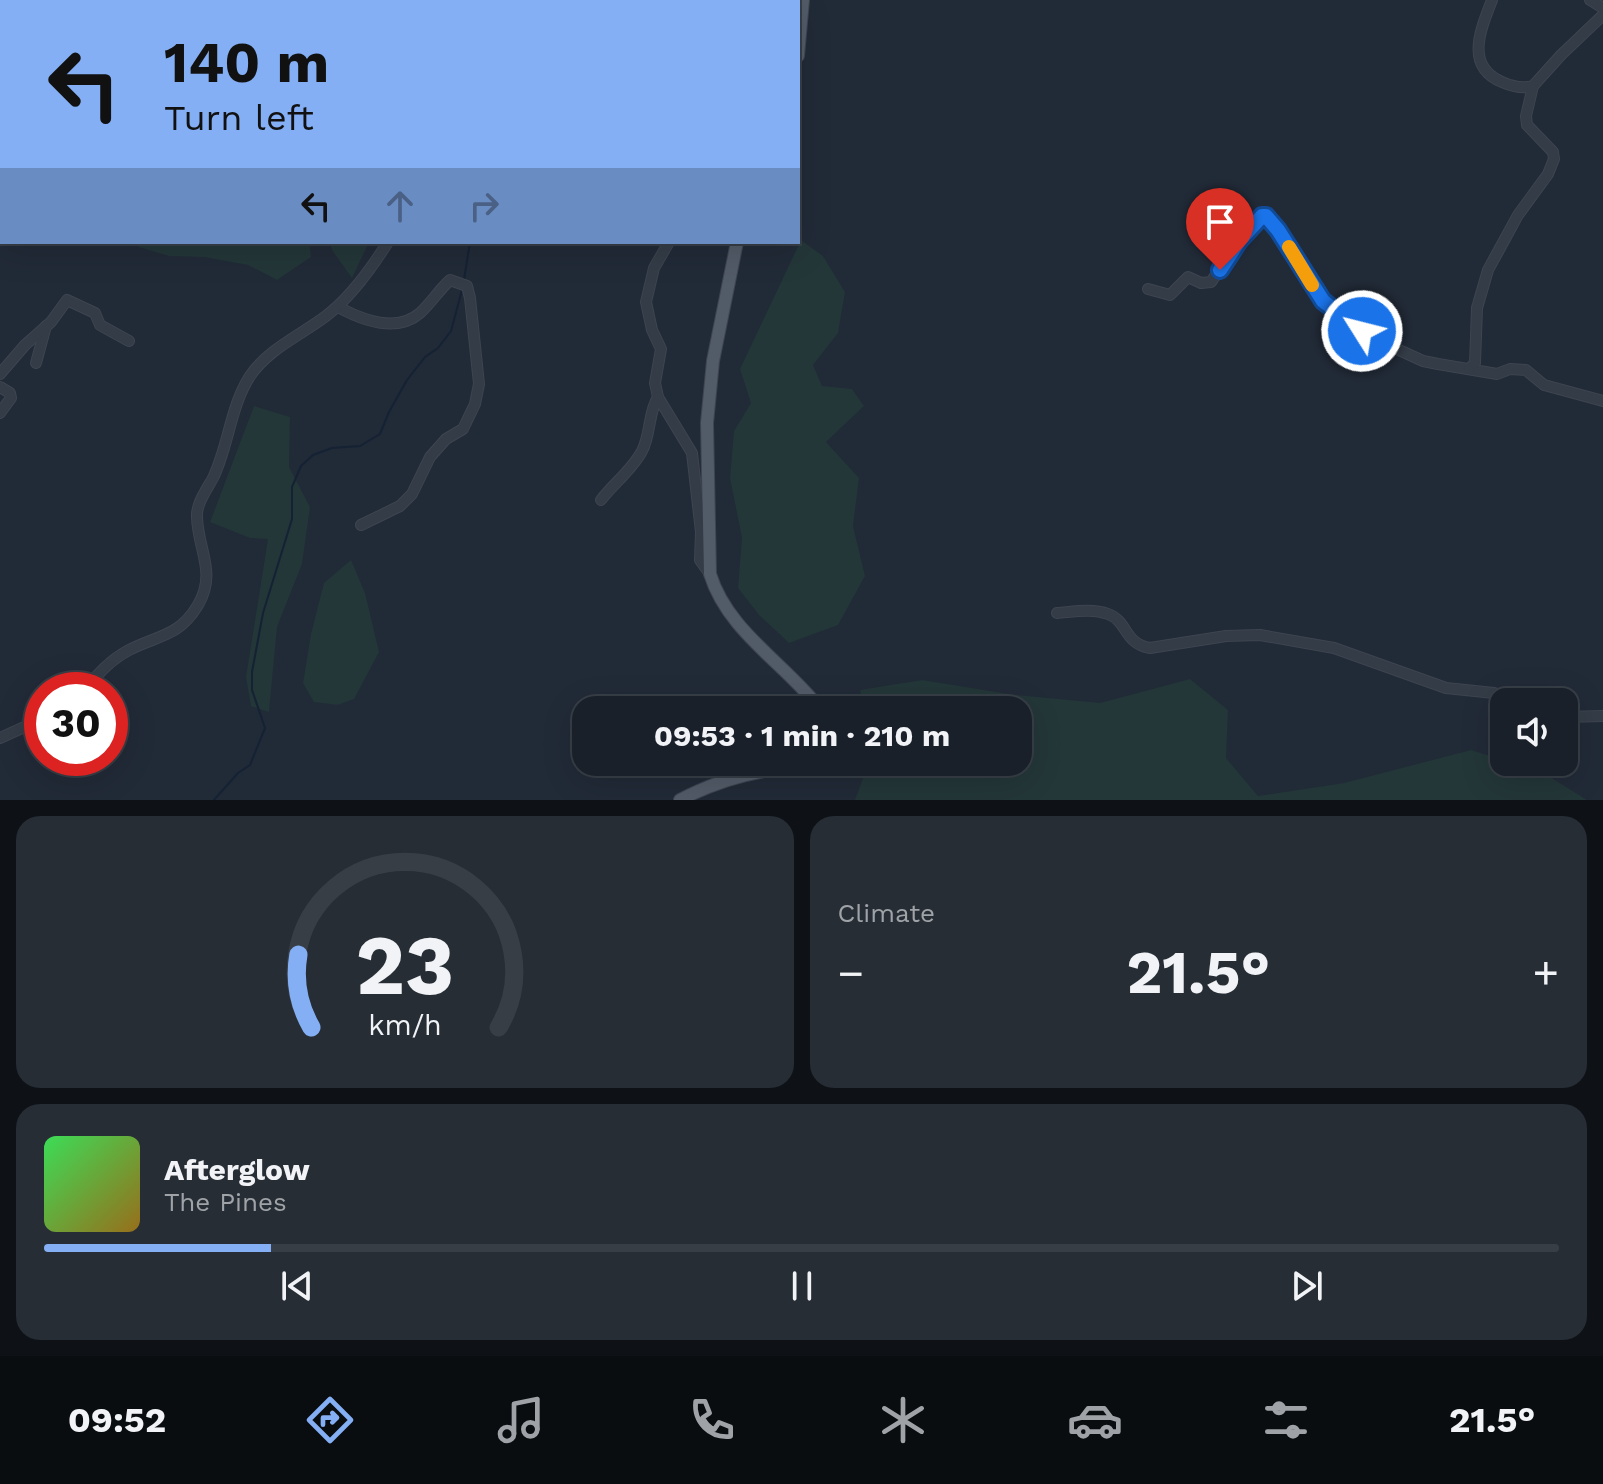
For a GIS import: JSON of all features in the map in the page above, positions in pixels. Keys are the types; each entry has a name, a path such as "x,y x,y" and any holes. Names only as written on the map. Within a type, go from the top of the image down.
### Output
{"main road":[{"path":"800,34 803,0"},
{"path":"737,244 713,361 707,423 710,574 731,617 807,696"},
{"path":"680,800 745,776"}],"street":[{"path":"1492,0 1479,36 1477,57 1482,68 1503,82 1526,88 1533,86"},
{"path":"1590,0 1603,8"},
{"path":"1469,369 1475,363 1477,308 1488,270 1518,215 1548,174 1554,159 1553,152 1527,125 1533,86 1603,15"},
{"path":"1148,289 1170,295 1188,277 1201,283 1211,282 1239,241 1262,216 1266,216 1323,301 1362,331 1423,361 1497,374 1519,368 1533,374 1544,385 1603,401"},
{"path":"99,672 130,649 180,628 196,608 207,577 196,514 215,475 241,391 266,358 338,307 386,244"},
{"path":"668,244 654,268 646,302 652,330 661,349 655,383 658,397 692,453 701,532 700,560 710,574"},
{"path":"338,307 375,321 398,325 419,314 450,280 467,286 470,298 479,384 475,404 463,429 446,439 430,457 412,494 400,506 361,525"},
{"path":"0,374 67,300 95,313 100,325 129,341"},
{"path":"36,363 46,326"},
{"path":"0,387 10,393 11,398 0,413"},
{"path":"601,500 640,454 658,397"},
{"path":"1057,613 1097,611 1109,614 1115,617 1135,644 1150,648 1249,635 1322,645 1446,688 1490,693"},
{"path":"1578,717 1603,716"},
{"path":"0,738 24,727"}],"shaded area":[{"path":"800,242 823,256 845,292 838,333 813,365 822,386 852,389 864,406 826,442 859,478 853,526 865,576 838,625 789,643 759,615 738,588 742,538 730,478 734,431 751,403 740,369"},
{"path":"137,244 309,244 311,257 277,280 248,265 204,257 169,256"},
{"path":"330,244 368,244 352,278"},
{"path":"254,406 290,417 289,467 310,507 302,564 277,627 269,712 251,706 246,677 268,539 250,538 210,522"},
{"path":"351,560 365,593 379,652 354,699 338,705 314,702 303,683 324,583"},
{"path":"1190,679 1228,710 1226,758 1258,796 1344,783 1471,750 1490,756 1490,776 1548,776 1587,800 855,800 864,776 1032,776 1032,697 1100,703"},
{"path":"922,680 1026,696 861,696 860,690"}],"waterway":[{"path":"464,280 470,244"},
{"path":"214,800 238,773 250,765 265,728 252,690 252,672 263,613 292,519 292,487 301,466 313,455 332,448 360,446 380,434 407,380 451,331 462,290"}],"slow traffic":[{"path":"1289,247 1312,285"}],"route":[{"path":"1220,270 1251,228 1262,216 1266,216 1323,301 1362,331"}]}
